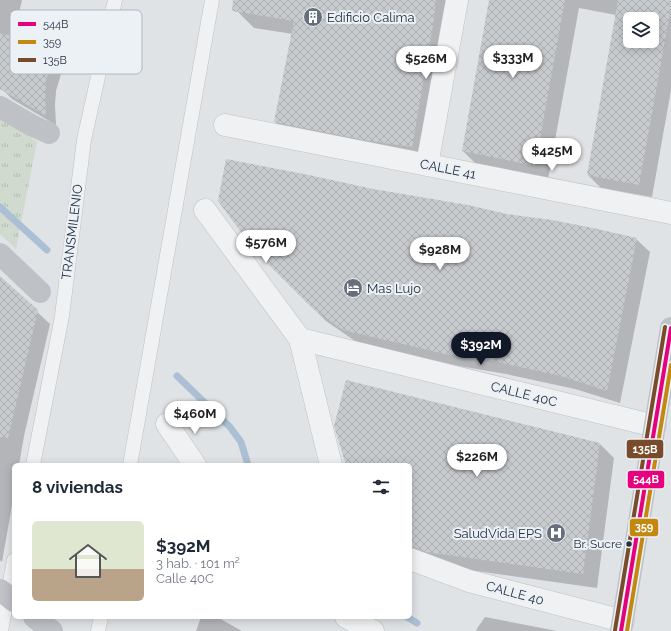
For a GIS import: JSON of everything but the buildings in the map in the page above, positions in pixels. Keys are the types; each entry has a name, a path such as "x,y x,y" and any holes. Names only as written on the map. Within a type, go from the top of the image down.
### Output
{"main road":[{"path":"0,107 49,134"},
{"path":"0,254 40,292"},
{"path":"622,626 671,328"},
{"path":"37,619 52,631"}],"street":[{"path":"427,165 457,0"},
{"name":"CALLE 41","path":"225,125 671,213"},
{"path":"205,210 300,339 330,463"},
{"name":"CALLE 40C","path":"300,339 655,426"},
{"path":"167,424 194,463"},
{"name":"CALLE 40","path":"412,560 469,581 622,626"},
{"path":"350,619 373,631"}],"lane":[{"name":"TRANSMILENIO","path":"113,10 115,0"},
{"path":"130,463 212,0"},
{"name":"TRANSMILENIO","path":"33,463 62,316 84,140 99,74"},
{"path":"1,631 12,570"},
{"path":"98,631 101,619"}],"green space":[{"path":"0,114 37,142 16,249 0,234"}],"waterway":[{"path":"0,207 47,250"},
{"path":"177,376 230,427 241,442 247,463"},
{"path":"410,619 417,623"}],"transit line":[{"name":"135B","path":"615,630 665,327"},
{"name":"544B","path":"621,631 671,328"},
{"name":"359","path":"627,631 671,365"}],"place":[{"name":"Edificio Calima","path":"313,17"},
{"name":"Mas Lujo","path":"353,288"},
{"name":"SaludVida EPS","path":"556,533"},
{"name":"Br. Sucre","path":"629,544"}]}
